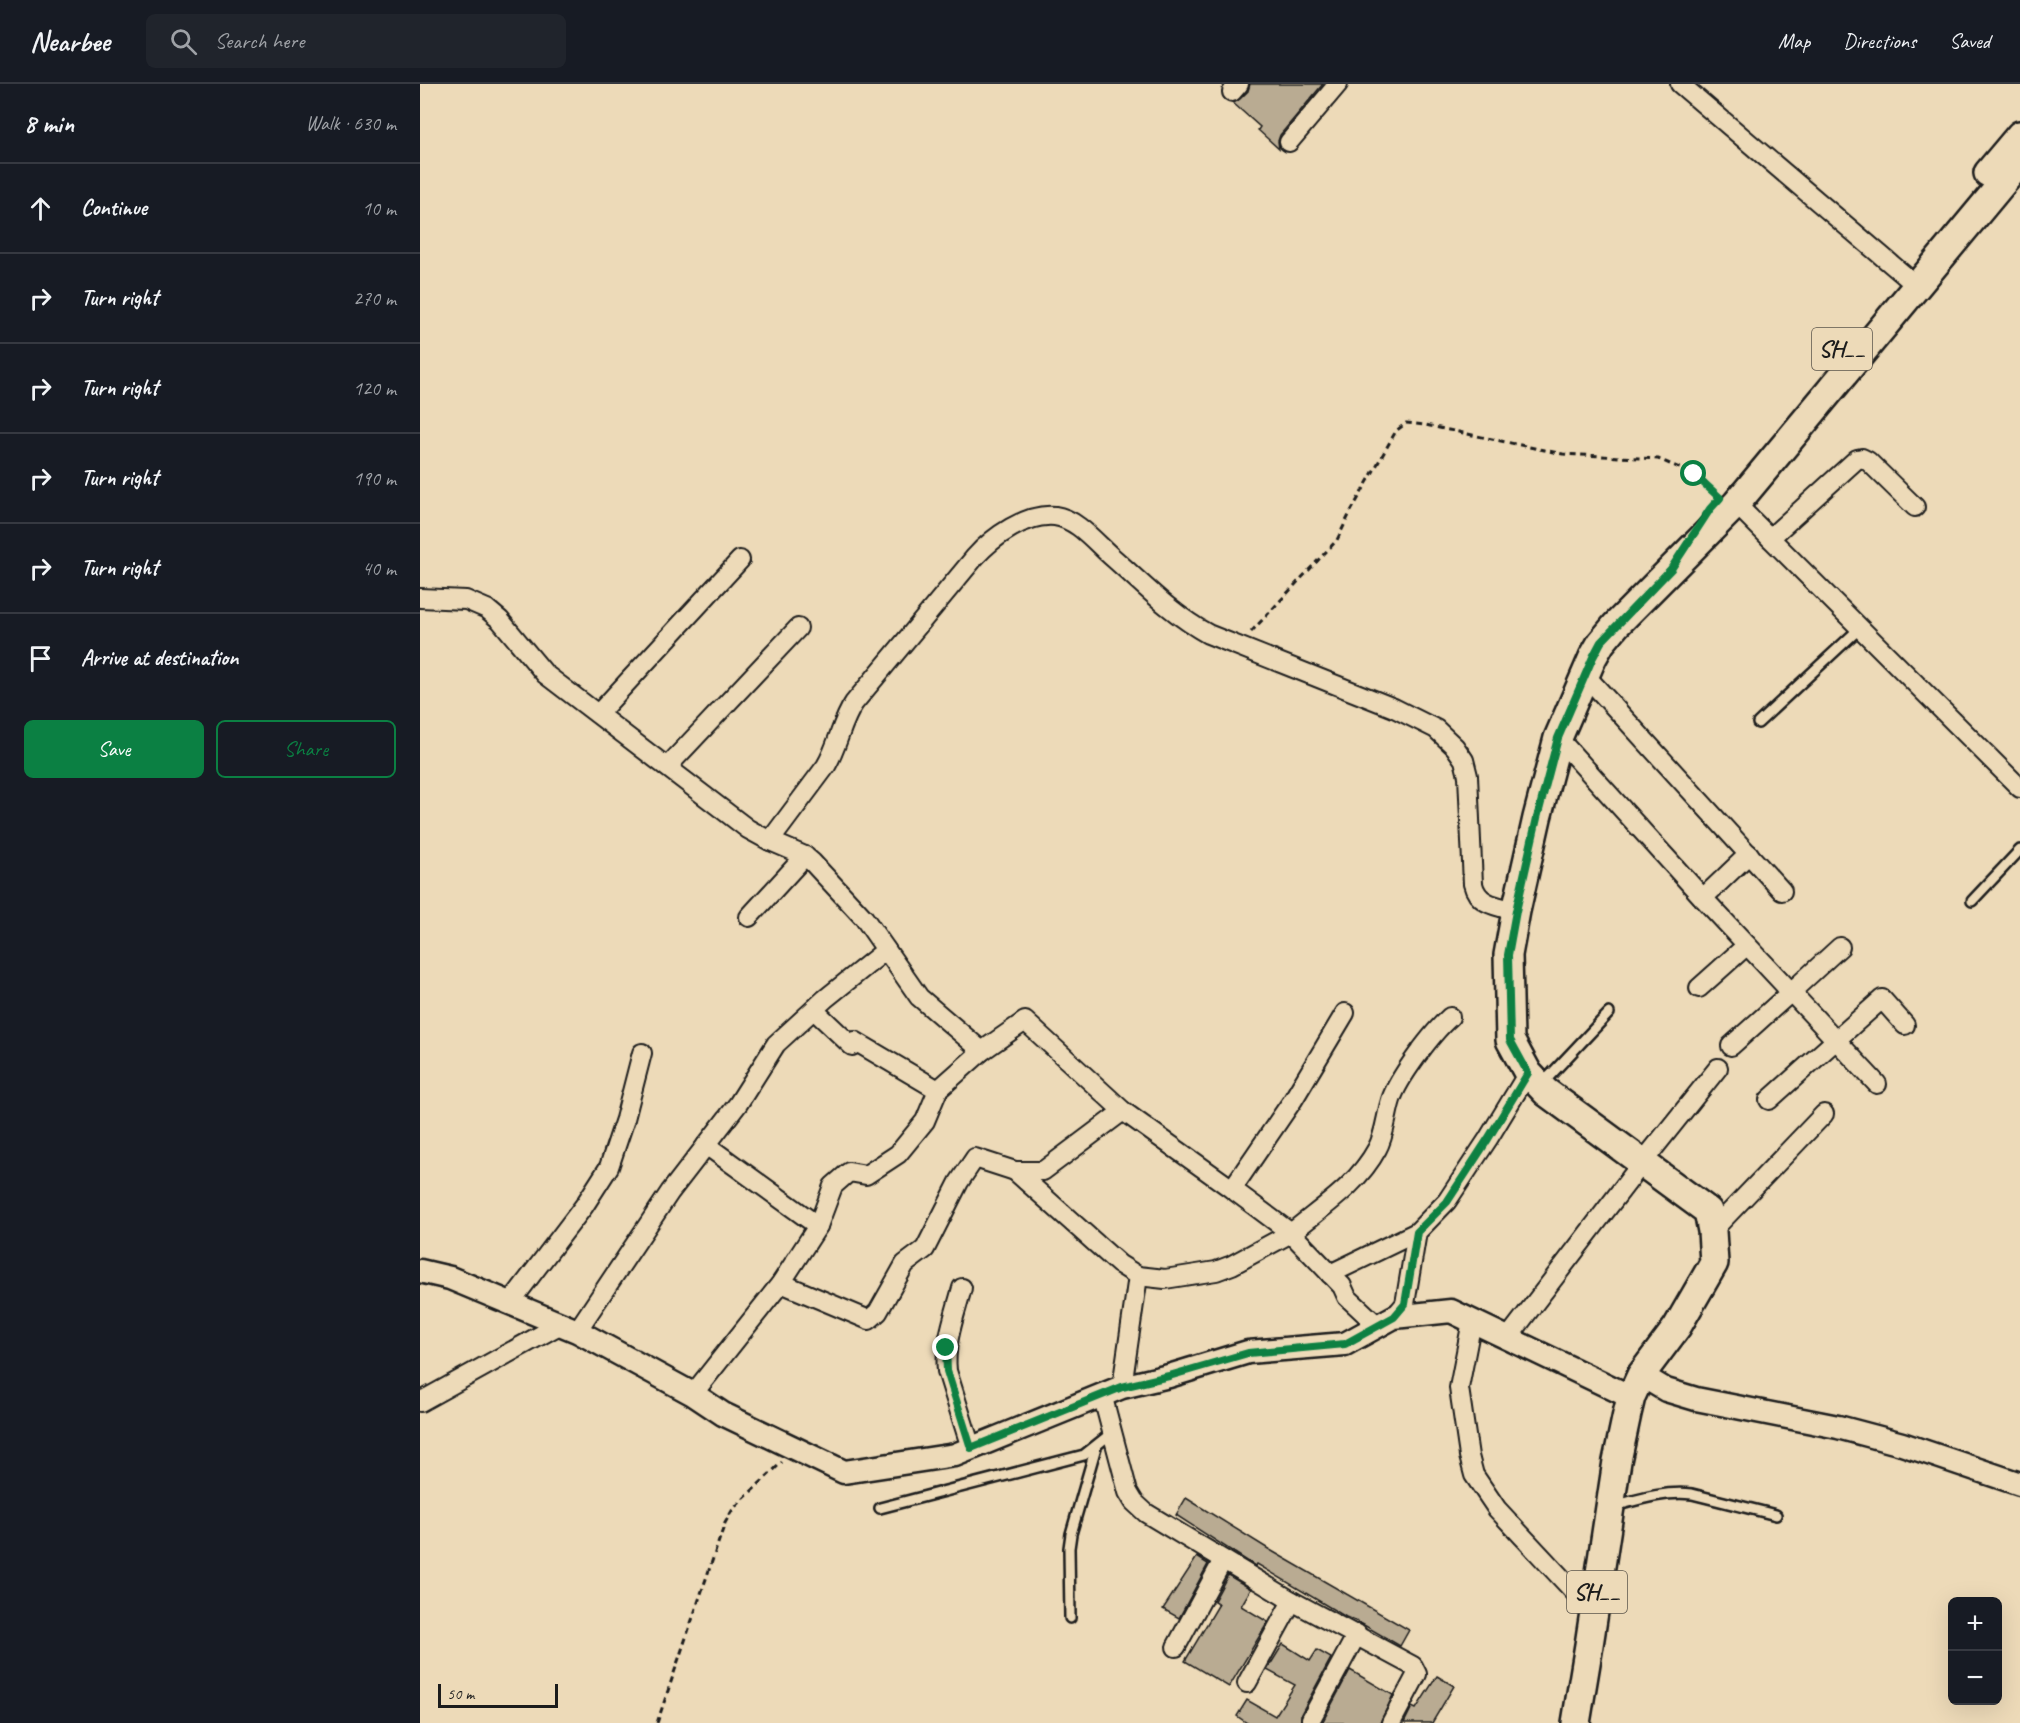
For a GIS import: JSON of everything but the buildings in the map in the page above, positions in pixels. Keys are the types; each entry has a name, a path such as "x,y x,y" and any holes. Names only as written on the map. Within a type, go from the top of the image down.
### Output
{"main road":[{"name":"SH__","path":"1576,1723 1617,1461 1633,1395 1677,1327 1714,1263 1713,1231 1708,1211 1546,1092 1534,1079 1510,1040 1508,955 1537,818 1558,738 1601,642 1671,569 1710,509 1728,501 1909,280 2020,135"},
{"name":"SH__","path":"1909,280 2020,162"}],"street":[{"path":"1289,142 1338,84"},
{"path":"1680,84 1909,280"},
{"path":"1770,538 1857,459 1862,458 1868,461 1915,507"},
{"path":"1728,501 1770,538 2020,788"},
{"path":"770,841 833,755 848,712 861,694 986,545 1007,530 1032,519 1056,516 1078,527 1185,620 1208,634 1395,708 1446,736 1464,760 1468,776 1475,892 1479,899 1487,903 1516,911"},
{"path":"598,714 740,560"},
{"path":"420,598 466,600 486,609 500,620 545,674 748,829 805,856 864,918 919,997 982,1051"},
{"path":"668,766 798,628"},
{"path":"1585,675 1782,891"},
{"path":"1558,738 1703,898 1877,1084"},
{"path":"1703,898 1749,854"},
{"path":"749,916 805,856"},
{"path":"1700,988 1747,945"},
{"path":"1731,1046 1840,947"},
{"path":"420,1402 569,1328 738,1104 776,1044 886,950"},
{"path":"1769,1100 1882,999 1905,1025"},
{"path":"814,1010 853,1044 938,1090"},
{"path":"1232,1189 1293,1100 1345,1013"},
{"path":"1015,1171 1119,1264 1138,1276 1165,1279 1216,1271 1232,1265 1291,1233 1356,1179 1378,1148 1391,1098 1440,1026 1450,1017"},
{"path":"693,1394 781,1283 818,1226 833,1186 849,1172 866,1175 898,1154 926,1121 938,1090 982,1051 1025,1021 1123,1111 1291,1233 1342,1286 1347,1297 1386,1322 1451,1311 1633,1395 1666,1390 1696,1399 1838,1427 1902,1444 2020,1484"},
{"path":"510,1303 584,1206 609,1167 625,1119 642,1053"},
{"path":"1508,1338 1718,1068"},
{"path":"1330,1274 1417,1232 1447,1202 1488,1139 1534,1079"},
{"path":"781,1283 869,1320 878,1312 902,1267 925,1249 959,1182 975,1158 1015,1171 1043,1171 1123,1111"},
{"path":"1713,1231 1824,1114"},
{"path":"706,1145 818,1226"},
{"path":"420,1271 450,1278 569,1328 693,1394 723,1414 844,1472 955,1455 1112,1391 1248,1353 1345,1344 1386,1322 1405,1304 1417,1232"},
{"path":"1138,1276 1112,1391 1115,1438 1128,1492 1134,1502 1165,1526 1292,1601 1413,1666 1417,1674 1391,1723"},
{"path":"962,1288 945,1360 971,1448"},
{"path":"1472,1321 1459,1388 1474,1475 1497,1509 1594,1613"},
{"path":"1176,1647 1224,1560"},
{"path":"1247,1683 1292,1601"},
{"path":"1311,1719 1357,1634"}],"lane":[{"path":"1758,723 1860,628"},
{"path":"1972,901 2020,850"},
{"path":"1534,1079 1609,1013"},
{"path":"880,1508 1075,1458 1115,1438"},
{"path":"1070,1618 1069,1548 1071,1534 1096,1446"},
{"path":"1610,1507 1664,1494 1680,1493 1776,1515"}],"path":[{"path":"1238,646 1337,540 1396,431 1406,423 1563,454 1658,459 1694,474 1728,501"},
{"path":"657,1723 725,1523 732,1509 796,1449"}],"route":[{"path":"946,1348 947,1371 971,1448 1122,1387 1248,1353 1345,1344 1394,1317 1405,1304 1417,1232 1447,1202 1528,1073 1510,1040 1508,955 1537,818 1558,738 1601,642 1671,569 1710,509 1720,498 1694,474"}]}
